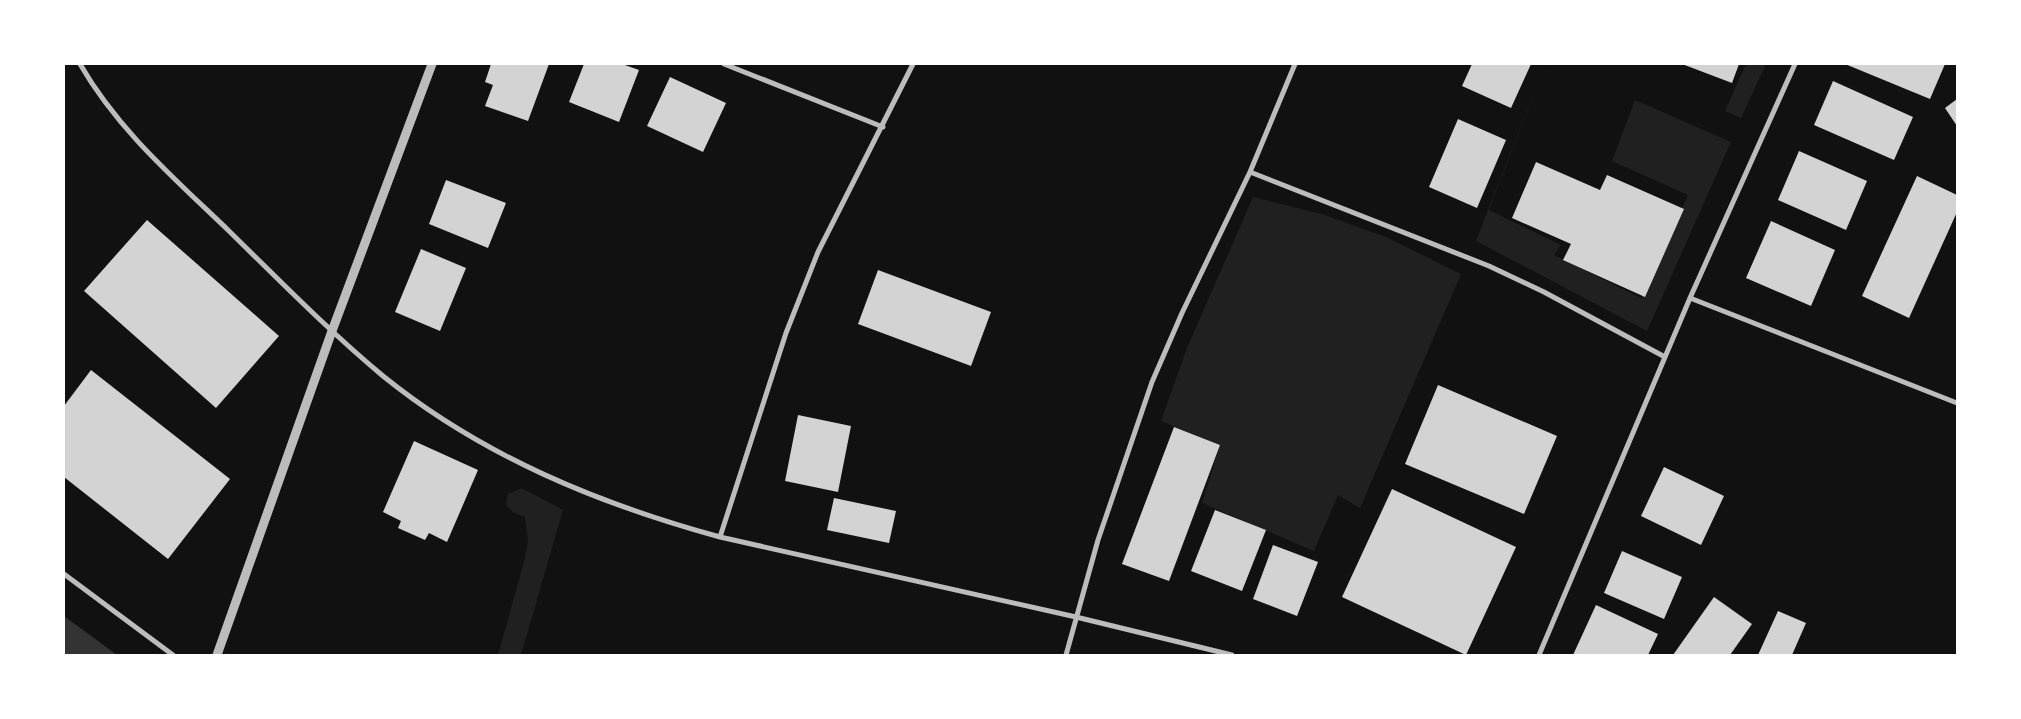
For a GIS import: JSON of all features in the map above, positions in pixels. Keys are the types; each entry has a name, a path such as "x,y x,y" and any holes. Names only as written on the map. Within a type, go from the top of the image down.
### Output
{"street":[{"path":"80,64 96,92 143,149 332,331 384,376 436,414 523,465 577,491 622,508 720,537 1076,617 1232,655"},
{"path":"217,655 332,331 432,64"},
{"path":"724,64 883,127"},
{"path":"720,537 790,324 818,252 883,127 913,64"},
{"path":"1066,655 1098,540 1152,382 1182,312 1250,172 1295,64"},
{"path":"1539,655 1690,298 1795,64"},
{"path":"1250,172 1489,266 1544,292 1665,357"},
{"path":"1690,298 1957,403"},
{"path":"64,574 173,655"}],"shaded area":[{"path":"1545,64 1489,210 1561,245 1554,255 1641,298 1688,195 1612,161 1635,100 1731,142 1647,331 1476,241"},
{"path":"1746,64 1766,64 1741,118 1725,111"},
{"path":"1253,197 1325,215 1386,237 1461,274 1360,508 1338,495 1314,551 1202,503 1220,445 1161,421 1187,348"},
{"path":"522,488 563,510 521,655 498,655 528,542 525,517 514,513 506,505 508,494"},
{"path":"64,616 117,655 64,655"}],"building":[{"path":"491,64 549,64 528,121 485,106 493,85 485,82"},
{"path":"584,64 622,64 639,70 619,122 569,102"},
{"path":"1472,64 1531,64 1511,108 1462,86"},
{"path":"1682,64 1739,64 1732,83"},
{"path":"1845,64 1945,64 1930,99"},
{"path":"670,77 726,103 703,152 647,126"},
{"path":"1833,81 1913,117 1894,160 1814,125"},
{"path":"1957,99 1957,126 1945,108"},
{"path":"1458,119 1506,140 1477,208 1429,187"},
{"path":"1799,151 1867,181 1846,230 1778,200"},
{"path":"1536,162 1600,190 1607,175 1684,209 1645,297 1563,260 1571,244 1512,218"},
{"path":"1917,176 1957,195 1957,212 1909,318 1862,296"},
{"path":"446,180 506,203 488,248 429,224"},
{"path":"147,220 279,336 216,408 84,291"},
{"path":"1771,221 1835,250 1811,306 1746,278"},
{"path":"421,249 466,268 440,331 395,312"},
{"path":"878,270 991,312 971,366 858,324"},
{"path":"91,370 230,479 168,559 64,477 64,406"},
{"path":"1438,385 1557,436 1524,514 1405,464"},
{"path":"798,415 851,426 838,492 785,481"},
{"path":"1174,427 1220,445 1169,581 1122,564"},
{"path":"414,441 478,470 447,542 429,533 425,540 398,528 401,521 383,512"},
{"path":"1664,467 1724,496 1701,545 1641,516"},
{"path":"1392,489 1516,547 1466,655 1342,597"},
{"path":"834,498 896,511 889,543 827,530"},
{"path":"1215,510 1266,530 1242,591 1191,571"},
{"path":"1273,545 1318,562 1297,616 1253,599"},
{"path":"1622,551 1682,577 1664,619 1604,593"},
{"path":"1714,597 1752,624 1730,655 1673,655"},
{"path":"1596,605 1658,634 1648,655 1573,655"},
{"path":"1778,611 1806,623 1792,655 1758,655"}]}
